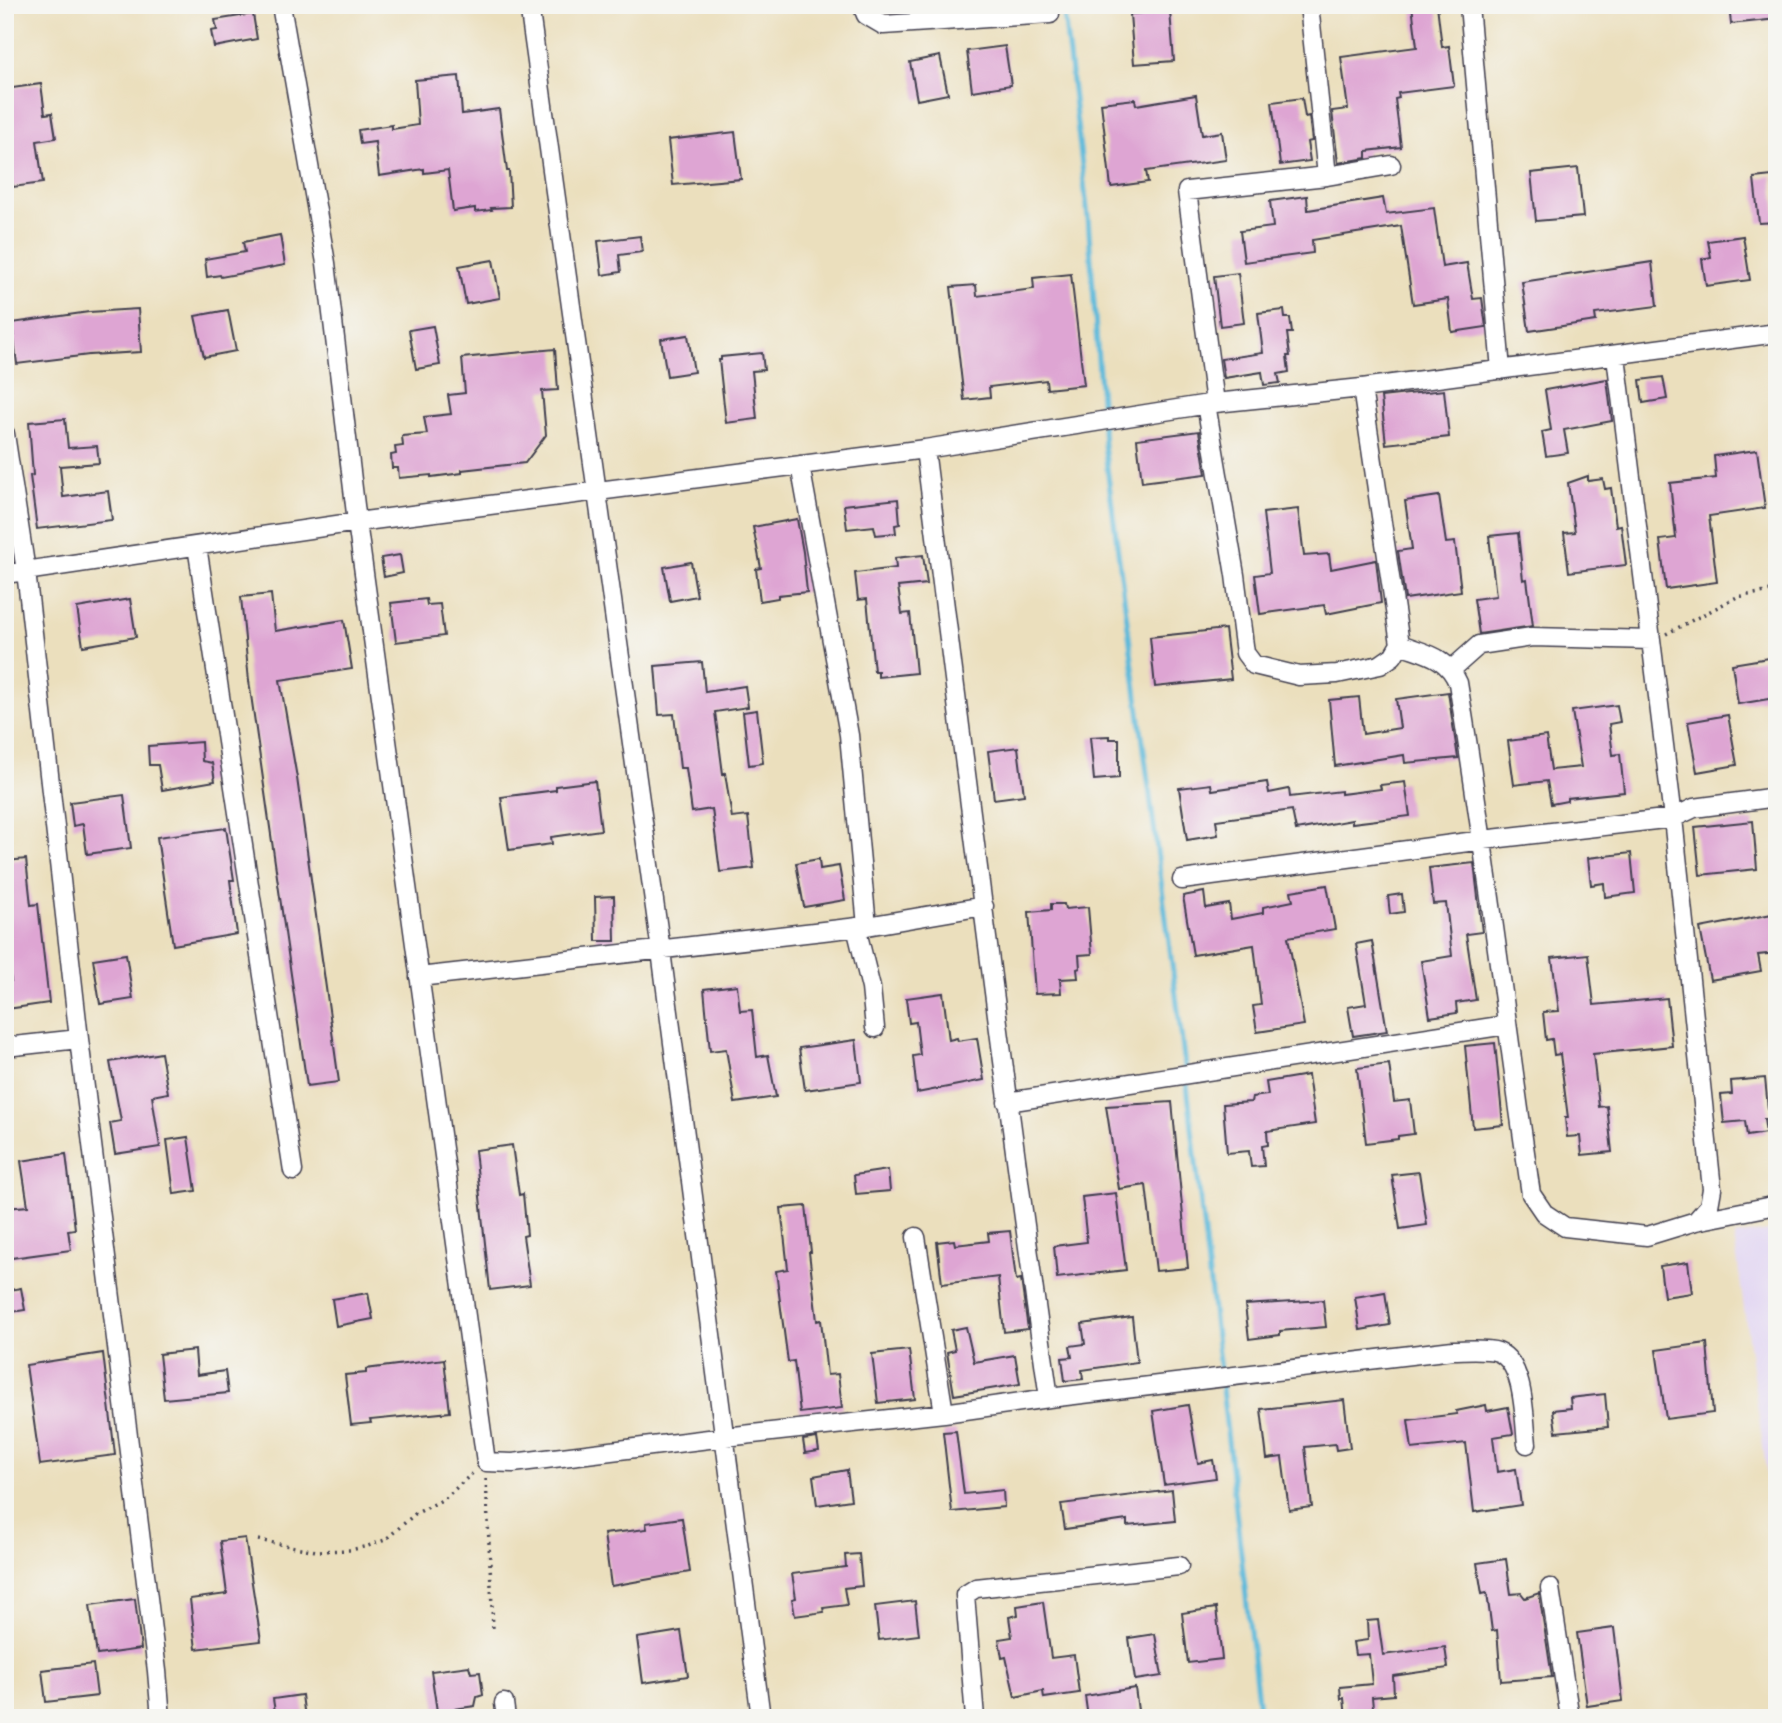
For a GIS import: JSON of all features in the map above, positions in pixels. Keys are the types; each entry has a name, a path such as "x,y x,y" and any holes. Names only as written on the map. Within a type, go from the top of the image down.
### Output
{"street":[{"path":"281,5 326,263 357,522 486,1462 513,1463 1454,1350 1497,1352 1511,1361 1520,1383 1527,1444"},
{"path":"529,5 661,951 761,1718"},
{"path":"862,5 866,15 883,25 1050,14"},
{"path":"1309,5 1327,176"},
{"path":"1469,5 1501,370"},
{"path":"1362,388 1400,644 1393,656 1380,665 1337,674 1299,676 1254,665 1245,653 1242,640 1210,404 1187,191 1327,176 1391,165"},
{"path":"5,574 357,522 925,449 1210,404 1362,388 1777,333"},
{"path":"1616,356 1672,818 1712,1189 1709,1206 1696,1222"},
{"path":"5,434 26,571 79,1039 157,1671 160,1718"},
{"path":"925,449 1007,1102 1049,1398"},
{"path":"800,465 849,734 861,927 871,988 874,1028"},
{"path":"197,546 293,1171"},
{"path":"1452,669 1479,645 1532,636 1651,640"},
{"path":"1400,644 1440,660 1452,669 1458,683 1483,840 1531,1194 1544,1213 1565,1227 1647,1236 1696,1222 1777,1206"},
{"path":"1182,880 1672,818 1694,808 1777,797"},
{"path":"419,977 861,927 984,906"},
{"path":"1007,1102 1506,1024"},
{"path":"5,1046 79,1039"},
{"path":"916,1237 944,1413"},
{"path":"975,1718 965,1595 976,1588 1180,1566"},
{"path":"1549,1588 1570,1716 1551,1718"}],"path":[{"path":"1651,640 1682,627 1737,597 1777,590"},
{"path":"258,1540 316,1551 350,1550 368,1546 385,1540 415,1514 443,1499 486,1462"},
{"path":"486,1462 493,1628"}],"shaded area":[{"path":"1777,1230 1777,1549 1734,1236"}],"building":[{"path":"1412,5 1437,5 1442,47 1449,46 1454,86 1398,93 1399,98 1395,99 1401,147 1367,151 1367,158 1338,163 1332,111 1348,109 1341,57 1417,47"},
{"path":"1729,5 1777,5 1777,19 1731,24"},
{"path":"1170,11 1174,61 1134,64 1130,14"},
{"path":"253,14 257,39 214,47 211,31 217,30 215,20"},
{"path":"1005,46 1011,85 972,91 967,51"},
{"path":"940,56 948,94 917,100 910,62"},
{"path":"459,76 462,114 499,109 509,171 511,207 475,212 475,208 453,211 448,170 424,173 424,169 379,176 375,142 360,144 358,130 392,125 392,129 418,125 415,80"},
{"path":"41,84 45,114 52,113 56,138 37,141 43,183 13,187 12,183 5,184 5,89"},
{"path":"1196,95 1202,135 1222,132 1226,160 1146,171 1148,182 1111,187 1101,103 1135,99 1136,105"},
{"path":"1302,98 1305,117 1309,116 1312,141 1307,142 1310,161 1280,165 1272,102"},
{"path":"735,132 741,179 673,185 668,140"},
{"path":"1578,168 1583,217 1536,221 1531,173"},
{"path":"1772,176 1777,222 1759,223 1754,178"},
{"path":"1307,196 1308,210 1383,198 1386,214 1434,208 1442,267 1467,263 1473,299 1482,298 1486,327 1452,332 1448,299 1413,304 1401,226 1312,240 1313,253 1244,262 1240,231 1273,227 1270,201"},
{"path":"280,235 285,265 221,277 207,277 205,259 245,252 243,242"},
{"path":"640,236 642,252 619,255 621,272 602,275 598,241"},
{"path":"1743,236 1750,280 1706,286 1702,259 1711,257 1708,241"},
{"path":"493,260 500,298 466,304 459,266"},
{"path":"1652,262 1657,306 1595,314 1596,321 1529,331 1522,282"},
{"path":"1238,273 1244,323 1220,326 1214,276"},
{"path":"1071,274 1084,385 1047,389 1046,380 989,387 990,397 964,400 951,287 976,285 977,296 1034,289 1033,278"},
{"path":"138,309 141,352 17,364 12,323 89,312"},
{"path":"228,310 236,351 204,357 195,316"},
{"path":"1284,310 1285,318 1290,318 1292,333 1287,333 1289,372 1278,374 1280,383 1264,385 1262,372 1224,378 1221,359 1263,353 1258,313"},
{"path":"433,326 440,365 416,369 409,330"},
{"path":"688,335 694,372 667,376 661,339"},
{"path":"555,349 558,390 542,391 546,435 525,463 462,470 462,473 431,477 399,478 398,468 392,468 391,455 396,454 395,447 403,446 402,436 427,434 424,417 451,414 448,395 465,393 462,358"},
{"path":"762,353 764,370 752,371 757,419 726,423 719,360 721,357"},
{"path":"1663,377 1667,399 1643,403 1640,380"},
{"path":"1607,379 1612,421 1564,430 1568,453 1546,456 1542,432 1551,430 1545,390"},
{"path":"1444,390 1449,437 1386,444 1381,397"},
{"path":"65,419 68,448 97,446 99,463 60,466 63,497 108,491 112,520 37,529 30,476 33,475 29,422"},
{"path":"1199,431 1206,474 1142,482 1137,439"},
{"path":"1757,450 1765,508 1709,516 1717,582 1666,589 1660,540 1676,538 1670,483 1716,478 1714,456"},
{"path":"1588,476 1588,481 1603,479 1605,489 1611,488 1616,526 1621,525 1626,565 1569,572 1564,533 1575,532 1568,483"},
{"path":"1439,496 1446,543 1455,542 1461,591 1405,599 1398,551 1412,549 1405,501"},
{"path":"898,499 900,524 895,525 896,533 876,535 874,526 847,529 844,505"},
{"path":"1298,509 1304,556 1329,554 1331,569 1376,560 1381,603 1326,614 1324,605 1260,614 1255,575 1270,573 1263,513"},
{"path":"797,519 807,592 778,595 778,598 760,601 756,569 761,568 753,527"},
{"path":"1518,533 1523,580 1527,579 1533,626 1479,634 1474,599 1496,596 1489,536"},
{"path":"400,555 403,573 384,577 381,558"},
{"path":"923,555 927,584 898,587 902,614 910,613 916,673 878,677 878,671 874,671 867,599 858,600 855,573 896,568 895,558"},
{"path":"691,562 697,596 670,601 664,567"},
{"path":"271,594 275,631 344,620 352,669 280,680 297,778 339,1082 307,1086 249,681 241,597"},
{"path":"130,599 136,637 83,646 77,608"},
{"path":"426,599 427,605 440,604 444,636 396,642 391,603"},
{"path":"1225,629 1231,679 1155,687 1150,637"},
{"path":"1769,658 1775,698 1738,704 1732,664"},
{"path":"702,662 705,692 745,686 748,707 715,712 732,818 748,816 754,868 720,872 712,809 692,812 686,768 680,768 674,714 659,715 655,666"},
{"path":"1448,692 1458,758 1405,763 1404,755 1335,766 1329,700 1359,697 1363,734 1400,728 1396,699"},
{"path":"1617,705 1620,722 1609,724 1613,755 1620,754 1624,792 1567,798 1567,801 1551,804 1547,781 1514,785 1508,741 1546,736 1551,770 1581,767 1572,711"},
{"path":"757,710 763,763 749,765 743,712"},
{"path":"1728,715 1737,765 1697,772 1688,722"},
{"path":"1109,736 1109,739 1119,739 1119,778 1094,780 1090,737"},
{"path":"201,742 202,761 212,763 215,781 162,790 158,765 149,765 148,746"},
{"path":"1018,747 1024,795 994,799 988,751"},
{"path":"595,781 601,830 551,837 552,844 509,850 501,797 556,790 556,786"},
{"path":"1267,782 1269,793 1289,789 1290,797 1381,789 1380,785 1405,782 1410,816 1352,823 1352,820 1296,830 1292,810 1216,820 1218,835 1187,840 1179,788 1211,784 1212,790"},
{"path":"124,795 131,848 87,854 83,824 73,826 70,802"},
{"path":"1753,821 1757,869 1700,875 1695,827"},
{"path":"226,828 234,880 230,880 237,934 173,945 157,837"},
{"path":"1631,853 1635,893 1605,897 1604,883 1591,885 1588,858"},
{"path":"26,859 31,905 38,904 49,1003 7,1009 5,982 11,981 5,948 5,870 7,861"},
{"path":"819,859 820,869 839,866 845,900 804,907 796,863"},
{"path":"1474,863 1482,932 1466,934 1476,1000 1456,1003 1457,1013 1430,1017 1421,961 1452,956 1446,903 1433,904 1429,868"},
{"path":"1327,885 1335,929 1288,937 1304,1025 1257,1032 1253,1006 1261,1005 1254,945 1193,955 1183,896 1204,892 1206,908 1229,904 1231,919 1263,913 1263,907 1293,901 1291,891"},
{"path":"1402,894 1404,912 1390,914 1388,896"},
{"path":"614,896 615,941 596,941 595,897"},
{"path":"1051,904 1064,904 1065,909 1088,907 1092,954 1079,955 1078,978 1060,979 1061,993 1035,994 1029,912 1051,910"},
{"path":"1777,913 1777,953 1758,955 1761,971 1710,980 1700,928"},
{"path":"1372,941 1387,1031 1353,1036 1348,1007 1366,1004 1356,944"},
{"path":"126,954 133,999 100,1004 93,959"},
{"path":"1588,954 1594,1005 1667,998 1672,1046 1593,1054 1599,1107 1607,1106 1612,1152 1582,1155 1580,1136 1567,1137 1565,1118 1568,1118 1560,1054 1554,1055 1552,1039 1546,1040 1543,1012 1559,1011 1552,958"},
{"path":"737,985 740,1011 752,1010 757,1057 768,1055 776,1097 735,1103 726,1049 710,1051 704,989"},
{"path":"943,993 949,1040 977,1038 984,1080 917,1093 913,1056 920,1055 916,1022 909,1023 906,998"},
{"path":"856,1040 861,1082 805,1090 799,1048"},
{"path":"1495,1043 1503,1125 1473,1128 1465,1046"},
{"path":"161,1053 168,1093 152,1096 160,1147 115,1154 110,1123 121,1121 110,1062"},
{"path":"1389,1064 1394,1102 1410,1100 1414,1134 1366,1143 1357,1068"},
{"path":"1308,1075 1315,1124 1267,1131 1268,1145 1262,1146 1264,1166 1251,1167 1249,1151 1227,1153 1223,1104 1251,1102 1252,1097 1268,1095 1266,1082"},
{"path":"1765,1078 1769,1119 1764,1119 1766,1133 1747,1136 1745,1121 1724,1123 1721,1095 1732,1094 1731,1081"},
{"path":"1172,1102 1188,1268 1156,1271 1146,1185 1119,1189 1106,1106"},
{"path":"188,1137 196,1191 174,1194 167,1140"},
{"path":"512,1145 519,1195 523,1194 527,1235 523,1236 530,1285 490,1290 475,1150"},
{"path":"66,1154 75,1229 68,1230 71,1250 11,1258 6,1208 28,1206 21,1161"},
{"path":"888,1170 890,1191 856,1194 854,1175"},
{"path":"1419,1172 1427,1225 1400,1229 1392,1175"},
{"path":"1116,1193 1126,1270 1057,1278 1054,1246 1087,1242 1082,1197"},
{"path":"806,1206 817,1321 821,1320 827,1375 838,1374 842,1408 800,1413 794,1361 788,1362 776,1271 788,1269 781,1208"},
{"path":"1010,1231 1016,1280 1021,1279 1028,1329 1004,1332 998,1277 942,1284 937,1242 954,1240 955,1245 989,1241 988,1233"},
{"path":"1688,1262 1692,1293 1664,1297 1660,1266"},
{"path":"21,1288 25,1310 5,1313 5,1291"},
{"path":"1385,1292 1390,1325 1360,1330 1355,1297"},
{"path":"368,1293 373,1319 336,1326 332,1299"},
{"path":"1323,1300 1326,1327 1280,1331 1280,1335 1249,1339 1245,1305"},
{"path":"1132,1317 1137,1362 1082,1370 1083,1379 1065,1381 1062,1358 1072,1357 1070,1346 1085,1344 1082,1324"},
{"path":"966,1327 974,1362 1015,1355 1020,1384 954,1395 947,1352 955,1350 951,1330"},
{"path":"1707,1343 1713,1413 1666,1419 1656,1350"},
{"path":"195,1350 197,1375 225,1371 228,1393 164,1399 159,1354"},
{"path":"909,1350 915,1399 878,1403 872,1354"},
{"path":"103,1353 115,1455 40,1465 26,1365"},
{"path":"444,1359 450,1412 370,1420 371,1423 351,1425 345,1375 366,1373 366,1369"},
{"path":"1605,1394 1608,1427 1556,1432 1553,1410 1571,1408 1570,1398"},
{"path":"1344,1400 1350,1448 1336,1450 1335,1444 1305,1447 1312,1507 1289,1510 1282,1457 1267,1459 1261,1409"},
{"path":"1188,1405 1198,1463 1213,1460 1216,1478 1164,1485 1153,1411"},
{"path":"1486,1405 1487,1411 1508,1407 1513,1434 1493,1437 1497,1472 1516,1469 1521,1505 1474,1512 1466,1443 1412,1449 1408,1420 1457,1414 1456,1411"},
{"path":"956,1431 964,1494 1003,1490 1004,1507 952,1512 943,1432"},
{"path":"817,1438 819,1451 805,1453 803,1440"},
{"path":"847,1470 851,1500 817,1505 813,1476"},
{"path":"1172,1490 1175,1521 1127,1526 1127,1520 1065,1529 1061,1504"},
{"path":"682,1518 690,1572 611,1586 604,1534 647,1529 646,1523"},
{"path":"245,1538 261,1641 196,1649 190,1599 227,1594 220,1541"},
{"path":"859,1554 862,1586 844,1588 847,1605 795,1616 792,1599 796,1598 792,1574 846,1567 845,1555"},
{"path":"1506,1559 1511,1594 1521,1593 1525,1598 1539,1593 1552,1677 1501,1681 1497,1630 1492,1631 1487,1593 1482,1594 1477,1563"},
{"path":"135,1599 141,1649 97,1655 90,1605"},
{"path":"915,1601 919,1635 879,1640 875,1606"},
{"path":"1043,1602 1051,1658 1074,1655 1079,1693 1044,1698 1043,1691 1015,1697 1006,1657 1002,1658 999,1639 1012,1637 1009,1617 1018,1615 1017,1606"},
{"path":"1216,1608 1222,1659 1188,1663 1182,1613"},
{"path":"1378,1620 1383,1655 1445,1647 1448,1668 1393,1676 1394,1695 1372,1697 1374,1718 1346,1718 1340,1687 1372,1684 1369,1654 1355,1655 1353,1642 1368,1640 1367,1621"},
{"path":"1614,1628 1623,1701 1587,1706 1577,1633"},
{"path":"681,1631 688,1676 643,1683 637,1638"},
{"path":"1155,1634 1162,1676 1135,1680 1129,1638"},
{"path":"93,1664 97,1696 46,1702 42,1670"},
{"path":"469,1666 471,1673 480,1672 483,1695 477,1697 475,1706 453,1709 454,1718 438,1718 431,1671"},
{"path":"1135,1688 1139,1718 1088,1718 1085,1696"},
{"path":"302,1695 305,1718 276,1718 273,1699"}],"waterway":[{"path":"1063,5 1088,217 1104,444 1182,1041 1260,1718"}]}
